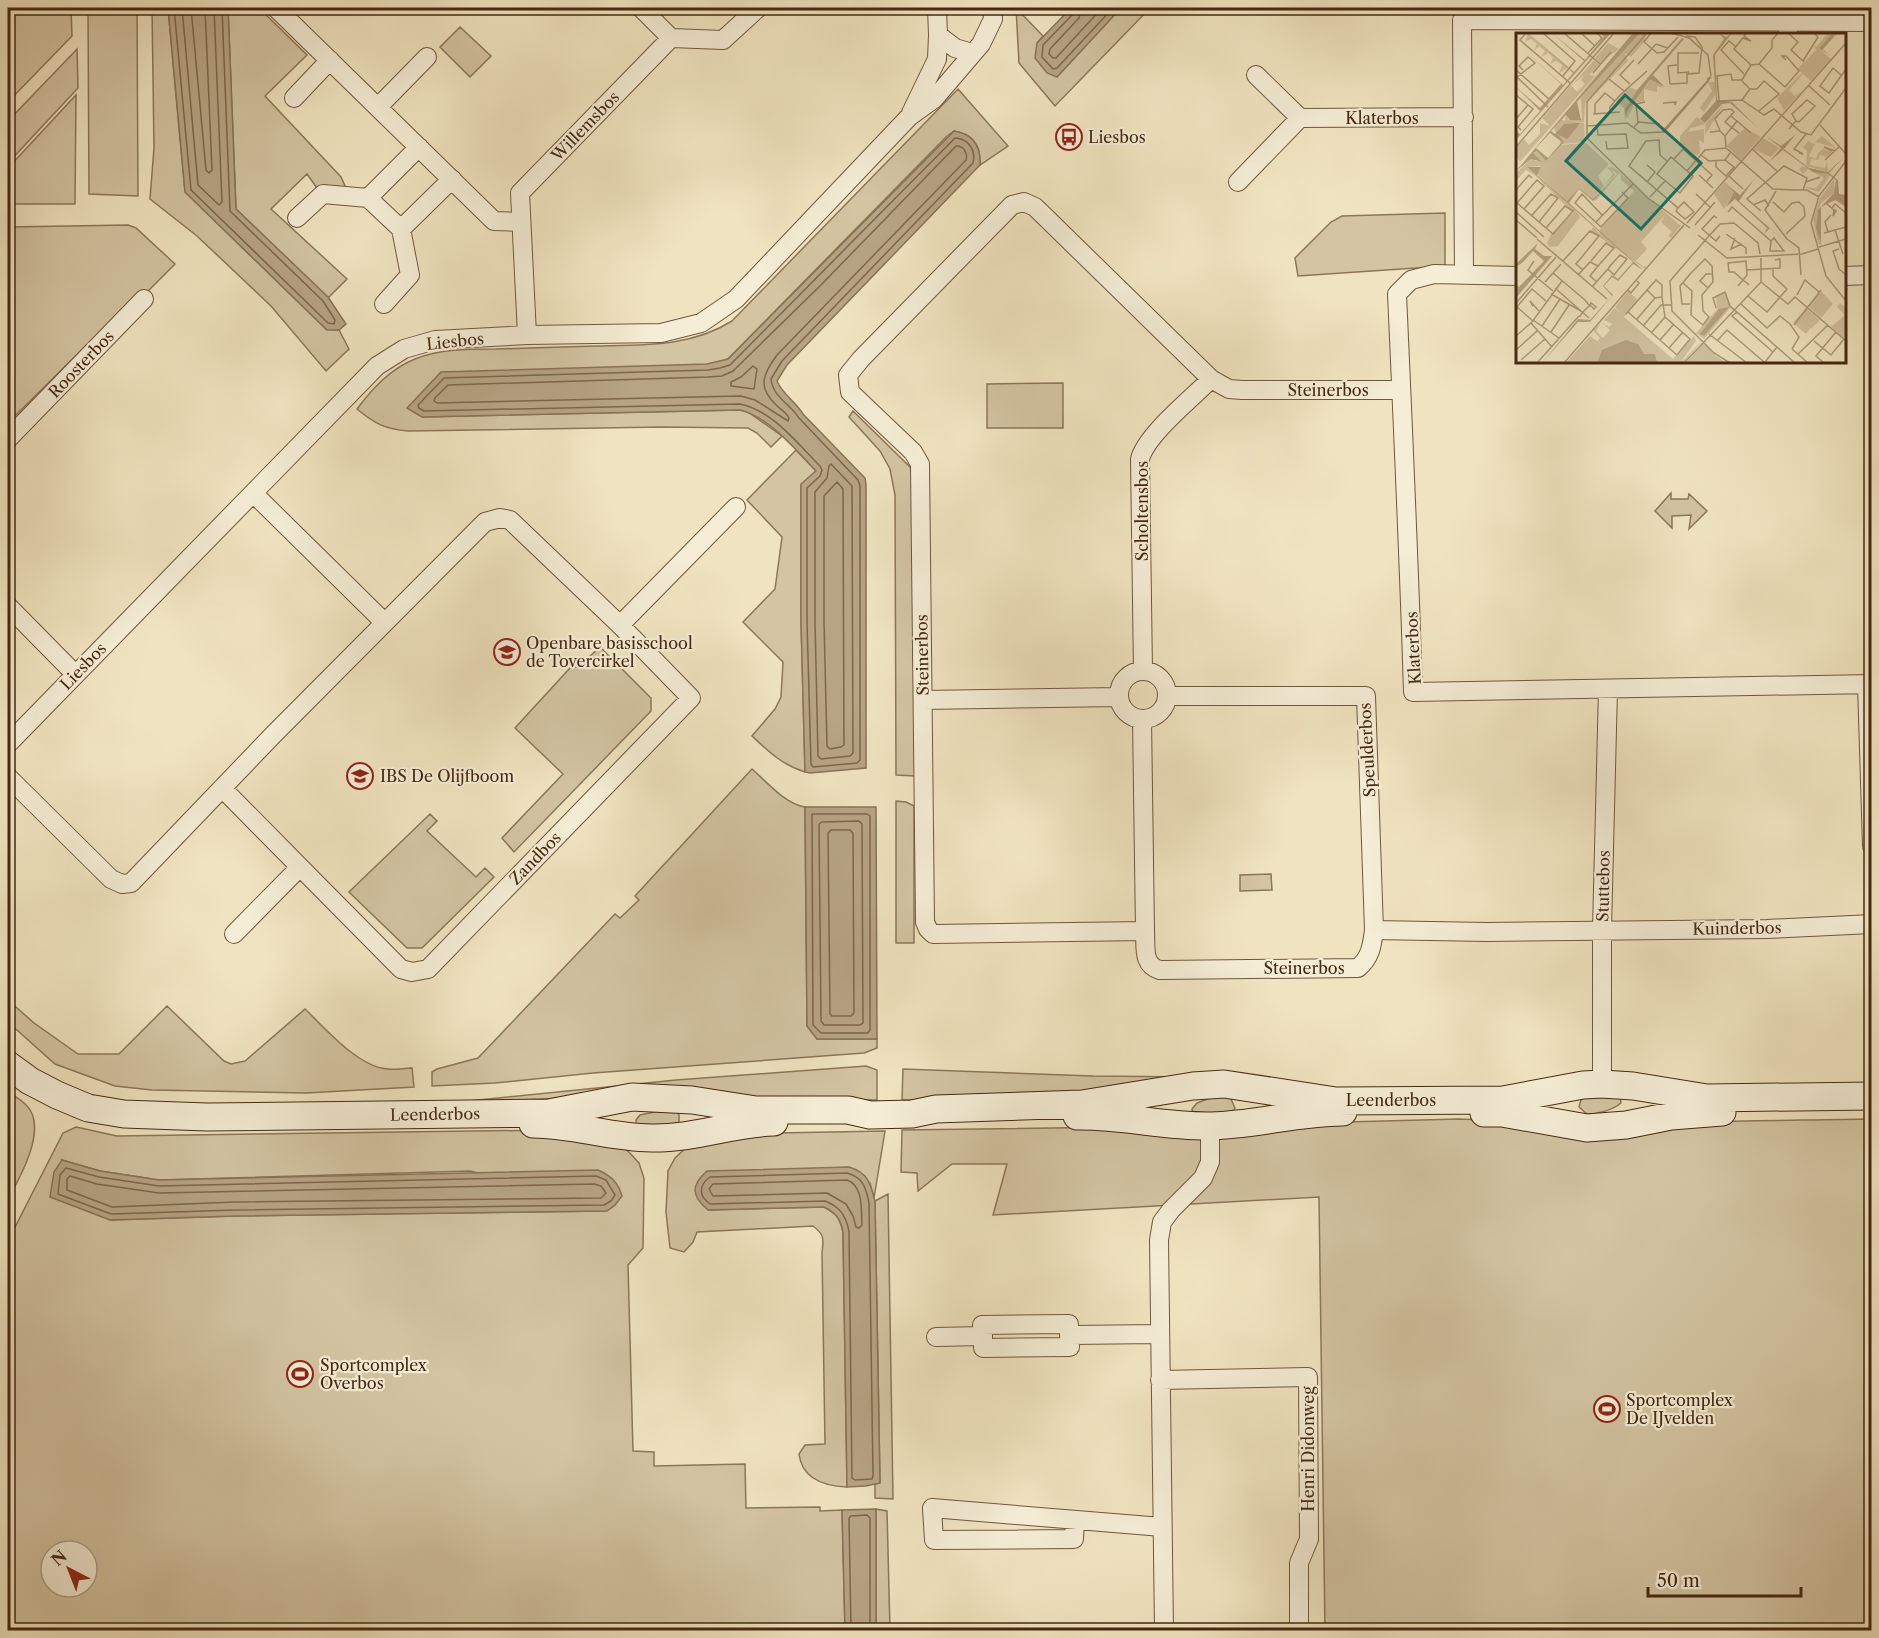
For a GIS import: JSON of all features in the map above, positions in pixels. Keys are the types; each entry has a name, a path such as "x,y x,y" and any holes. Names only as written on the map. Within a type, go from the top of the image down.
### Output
{"main road":[{"name":"Leenderbos","path":"8,1065 57,1095 88,1108 124,1114 207,1117 549,1113 606,1100 632,1097 692,1100 756,1110 848,1110 870,1115"},
{"name":"Leenderbos","path":"8,1080 33,1097 61,1111 93,1121 138,1129 548,1124 626,1137 654,1138 690,1136 752,1123 849,1120 870,1115 912,1114 936,1109 1082,1104 1193,1086 1224,1084 1336,1101 1503,1100 1602,1084 1634,1086 1707,1098 1872,1096"},
{"path":"1181,1124 1173,1108 1176,1101 1193,1086"},
{"path":"1248,1086 1258,1106 1257,1115 1249,1123"},
{"path":"1626,1125 1638,1114 1641,1106 1641,1096 1634,1086"},
{"path":"1561,1090 1557,1099 1557,1109 1567,1125"},
{"path":"626,1137 620,1131 616,1120 618,1111 632,1097"},
{"path":"690,1136 703,1122 699,1107 692,1100"},
{"name":"Leenderbos","path":"912,1114 936,1119 1086,1116 1210,1126 1341,1112 1502,1113 1587,1128 1626,1125 1705,1112 1872,1108"}],"street":[{"path":"276,8 494,221 520,222"},
{"path":"641,8 671,38 723,40 758,8"},
{"name":"Liesbos","path":"909,117 937,59 938,8"},
{"name":"Liesbos","path":"8,744 377,366 404,349 435,340 527,335 661,333 701,322 736,299 909,117 934,99 981,44 991,27 992,8"},
{"path":"1464,274 1462,20 1872,22"},
{"path":"938,35 955,48 972,53"},
{"name":"Willemsbos","path":"527,335 520,193 671,38"},
{"path":"378,107 427,57"},
{"path":"294,98 330,60"},
{"path":"1238,182 1300,118 1256,75"},
{"name":"Klaterbos","path":"1300,118 1464,117"},
{"path":"368,198 419,147"},
{"path":"401,230 452,179"},
{"path":"297,219 323,194 368,198 401,230 410,275 384,304"},
{"name":"Steinerbos","path":"1374,930 1371,951 1366,961 1358,968 1160,970 1152,968 1147,962 1145,931 933,934 928,929 925,922 920,464 914,452 850,392 848,375 1012,205 1024,202 1035,207 1210,379 1229,389 1400,390"},
{"name":"Klaterbos","path":"1516,276 1434,274 1411,280 1397,294 1408,514 1413,692 1869,684"},
{"path":"1846,276 1872,275"},
{"name":"Roosterbos","path":"11,429 144,299"},
{"name":"Scholtensbos","path":"1143,671 1140,459 1142,450 1210,379"},
{"path":"253,493 384,622"},
{"path":"620,625 736,507"},
{"name":"Zandbos","path":"8,777 111,879 122,884 131,883 222,789 384,622 485,522 500,518 510,520 620,625 691,698 428,969 412,972 401,969 222,789"},
{"path":"8,606 75,674"},
{"path":"1143,671 1158,676 1166,688 1167,696 1162,710 1149,718 1142,719 1124,710 1119,697 1123,682 1135,672 1143,671"},
{"path":"1869,684 1872,846"},
{"name":"Stuttebos","path":"1602,1084 1602,929 1608,688"},
{"name":"Speulderbos","path":"1167,696 1366,696 1374,930"},
{"path":"923,700 1119,697"},
{"path":"1142,719 1145,931"},
{"path":"234,934 300,867"},
{"name":"Kuinderbos","path":"1602,929 1767,928 1872,924"},
{"path":"1374,930 1487,932 1602,929"},
{"path":"1164,1630 1159,1240 1162,1222 1203,1178 1210,1162 1210,1126"},
{"path":"936,1336 983,1336 983,1348 1070,1347 1069,1335 1160,1334"},
{"name":"Henri Didonweg","path":"1160,1380 1308,1377 1309,1539 1299,1563 1299,1630"},
{"path":"1075,1520 1074,1539 934,1540 932,1508 1162,1527"}],"shaded area":[{"path":"8,8 71,8 72,36 8,102"},
{"path":"88,8 137,8 138,196 89,194"},
{"path":"152,8 168,8 185,192 326,329 339,330 349,349 326,371 271,306 197,236 150,199 154,148"},
{"path":"228,8 259,8 307,55 265,96 341,177 346,188 319,191 307,174 271,209 347,279 328,298 236,209"},
{"path":"1016,8 1043,36 1037,43 1121,8 1150,8 1055,106 1019,63"},
{"path":"460,27 491,56 470,77 440,47"},
{"path":"77,49 78,88 8,163 8,121"},
{"path":"958,89 1008,146 980,165 979,152 971,138 954,131 947,136 728,359 719,363 422,417 740,410 748,412 782,436 771,447 757,433 748,428 408,431 381,425 357,409 375,387 398,368 434,353 465,350 649,345 700,336 732,321"},
{"path":"76,95 75,204 8,204 8,168"},
{"path":"1445,213 1445,266 1298,276 1295,258 1331,222 1342,216"},
{"path":"128,225 136,228 175,264 141,298 137,295 16,415 8,408 8,227"},
{"path":"1063,383 1063,428 987,428 987,384"},
{"path":"853,411 910,467 913,475 915,776 896,775 895,495 890,469 880,451 849,417"},
{"path":"796,450 816,471 801,485 801,621 805,772 782,761 752,736 775,709 781,697 783,662 743,622 775,589 782,537 747,500"},
{"path":"1671,493 1671,499 1688,499 1689,494 1707,511 1689,529 1691,515 1672,516 1672,528 1655,511"},
{"path":"600,647 651,698 651,711 514,852 502,838 563,774 515,728 570,668 578,667"},
{"path":"752,769 783,797 805,807 807,1026 817,1039 877,1039 877,1048 864,1053 593,1073 495,1083 432,1086 432,1072 478,1058 615,914 620,918 639,900 635,896"},
{"path":"896,801 914,806 914,943 896,943"},
{"path":"430,814 437,821 427,831 476,877 485,868 494,877 422,948 407,948 349,892"},
{"path":"1271,874 1272,890 1240,891 1240,875"},
{"path":"8,1000 34,1023 78,1054 119,1054 167,1006 224,1061 231,1064 245,1061 305,1009 343,1046 365,1062 388,1069 412,1068 414,1087 306,1093 152,1090 115,1086 55,1064 8,1022"},
{"path":"866,1066 877,1070 877,1100 740,1099 678,1093 449,1103 676,1080"},
{"path":"903,1069 1093,1076 1196,1077 1103,1097 902,1100"},
{"path":"8,1092 27,1106 33,1115 35,1127 30,1153 8,1199"},
{"path":"1582,1096 1620,1096 1621,1103 1605,1111 1587,1114 1579,1107"},
{"path":"1213,1097 1230,1097 1235,1108 1232,1114 1193,1113 1192,1109 1197,1103"},
{"path":"669,1109 676,1110 679,1115 679,1122 673,1130 636,1124 640,1115"},
{"name":"Sportcomplex De IJvelden","path":"1459,1119 1613,1122 1871,1119 1871,1630 1325,1630 1319,1197 993,1215 1007,1164 952,1164 918,1191 917,1173 901,1172 902,1130 1197,1126"},
{"name":"Sportcomplex Overbos","path":"76,1127 117,1136 555,1130 614,1143 628,1151 639,1163 644,1178 643,1248 628,1265 633,1451 654,1452 654,1466 745,1464 746,1508 820,1507 820,1511 842,1510 845,1630 8,1630 8,1239 63,1133","holes":["62,1160 100,1171 159,1180 470,1171 615,1205 606,1211 110,1220"]},
{"path":"885,1131 874,1198 870,1183 708,1210 824,1207 839,1220 843,1232 847,1487 830,1485 809,1475 801,1463 799,1454 805,1445 825,1444 823,1240 821,1234 813,1226 697,1232 693,1242 684,1252 670,1248 666,1212 668,1171 675,1158 689,1145 725,1134"},
{"path":"888,1194 893,1499 875,1498 875,1484 880,1483 875,1201"},
{"path":"876,1509 887,1511 890,1630 876,1630"}],"water":[{"path":"168,8 228,8 236,209 328,297 346,324 339,330 327,330 185,192"},
{"path":"1071,8 1121,8 1057,77 1047,73 1035,58 1037,43"},
{"path":"1328,8 1623,8 1368,13 1335,11"},
{"path":"954,131 971,138 979,152 980,165 787,365 777,381 803,414 865,478 866,485 866,768 805,772 801,621 801,484 816,471 791,444 772,427 740,410 422,417 407,408 441,372 707,364 728,359"},
{"path":"805,807 876,807 877,1039 817,1039 807,1026"},
{"path":"62,1160 100,1171 159,1180 598,1170 613,1180 622,1196 607,1211 110,1220 50,1197 54,1172"},
{"path":"849,1167 864,1175 872,1189 875,1201 880,1483 847,1487 843,1232 839,1220 824,1207 708,1210 698,1200 695,1190 698,1181 707,1171"},
{"path":"876,1509 876,1630 845,1630 842,1510"}],"place":[{"name":"Liesbos","path":"1069,137"},
{"name":"Openbare basisschool de Tovercirkel","path":"507,652"},
{"name":"IBS De Olijfboom","path":"360,776"},
{"name":"Sportcomplex Overbos","path":"300,1374"},
{"name":"Sportcomplex De IJvelden","path":"1607,1409"}]}
